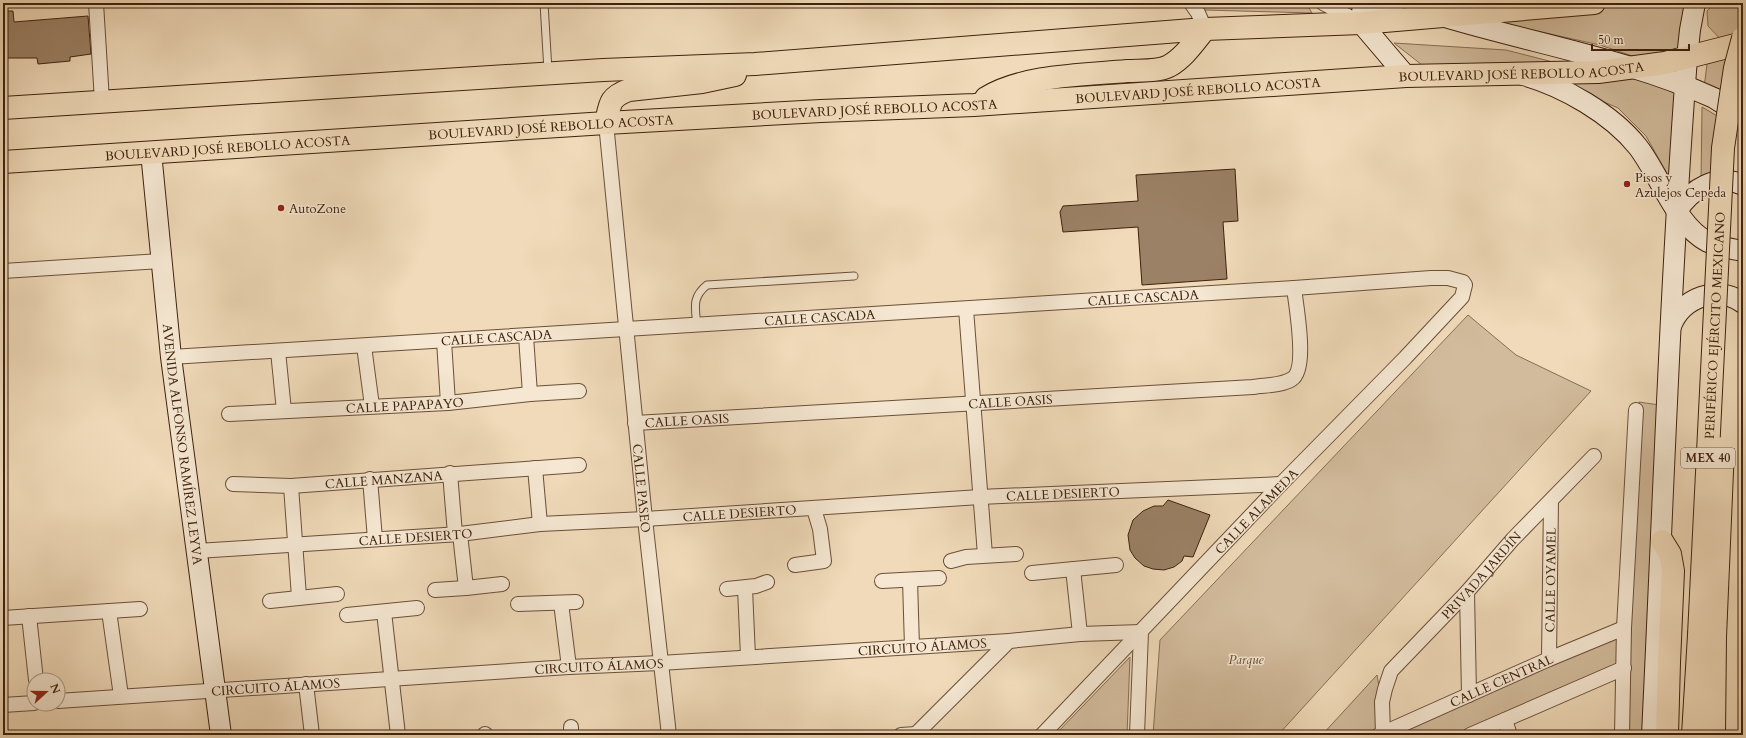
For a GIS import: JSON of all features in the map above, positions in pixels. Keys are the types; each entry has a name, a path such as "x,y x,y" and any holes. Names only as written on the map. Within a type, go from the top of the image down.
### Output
{"main road":[{"path":"3,108 548,73 755,64 1205,28 1362,13 1441,16 1594,3"},
{"path":"974,105 994,93 1038,81 1062,77 1166,67 1184,54 1205,28"},
{"name":"PERIFÉRICO EJÉRCITO MEXICANO","path":"1714,735 1707,636 1723,148 1736,68 1743,38"},
{"name":"BOULEVARD JOSÉ REBOLLO ACOSTA","path":"3,162 821,110 974,105 1406,76 1598,72 1636,68 1687,58 1743,43"},
{"path":"606,123 612,99 629,90 738,75 755,64"},
{"name":"PERIFÉRICO EJÉRCITO MEXICANO","path":"1693,735 1707,636 1737,150 1743,116"},
{"path":"1662,541 1670,554 1673,571 1669,662 1668,735"}],"street":[{"path":"96,3 102,101"},
{"path":"1191,3 1198,13 1205,28"},
{"path":"1323,3 1362,13 1395,3"},
{"path":"1342,3 1362,13 1406,76"},
{"path":"1652,735 1677,211 1687,58 1695,3"},
{"path":"1441,16 1503,34 1636,68 1714,98 1724,104 1743,120"},
{"path":"1517,73 1534,78 1567,93 1617,125 1646,157 1686,226 1702,239 1716,245 1743,251"},
{"name":"CALLE PASEO","path":"606,123 635,423 669,735"},
{"name":"AVENIDA ALFONSO RAMÍREZ LEYVA","path":"151,152 171,357 221,735"},
{"path":"1677,211 1689,196 1704,185 1727,181 1743,185"},
{"path":"3,271 162,261"},
{"name":"CALLE CASCADA","path":"171,357 966,309 1431,278 1461,280 1465,285"},
{"name":"CALLE ALAMEDA","path":"1042,735 1281,484 1405,358 1462,297 1465,285"},
{"name":"CALLE OASIS","path":"635,423 1253,387 1285,382 1294,378 1300,360 1301,343 1294,288"},
{"path":"1671,328 1684,307 1698,298 1707,295 1724,294 1732,296 1743,303"},
{"path":"966,309 972,404 985,555"},
{"path":"526,336 530,394"},
{"path":"444,341 448,403"},
{"path":"364,346 372,406"},
{"path":"278,351 284,412"},
{"name":"CALLE PAPAPAYO","path":"229,414 448,403 530,394 579,391"},
{"path":"1622,735 1624,628 1636,410"},
{"name":"PRIVADA JARDÍN","path":"1381,734 1382,702 1391,671 1467,592 1513,539 1594,456"},
{"name":"CALLE MANZANA","path":"233,484 291,486 450,473 579,465"},
{"path":"535,468 540,524"},
{"path":"450,473 466,588"},
{"path":"370,479 375,539"},
{"name":"CALLE DESIERTO","path":"197,551 458,534 540,524 814,509 980,497 1281,484"},
{"path":"291,486 299,598"},
{"name":"CALLE OYAMEL","path":"1549,659 1551,501"},
{"path":"795,565 824,561 820,529 814,509"},
{"path":"951,561 966,556 1016,554"},
{"path":"1032,573 1116,565"},
{"path":"1073,569 1080,634"},
{"path":"882,581 939,578"},
{"path":"910,580 912,647"},
{"path":"727,589 745,588 768,582"},
{"path":"435,590 502,584"},
{"path":"745,588 748,657"},
{"path":"1467,592 1469,694"},
{"path":"270,600 337,594"},
{"path":"518,604 576,602"},
{"path":"562,603 568,667"},
{"path":"347,615 417,608"},
{"path":"3,618 140,609"},
{"path":"109,611 121,696"},
{"path":"384,612 398,735"},
{"path":"29,616 35,672"},
{"name":"CALLE CENTRAL","path":"1381,734 1549,659 1624,628"},
{"path":"1137,735 1141,632"},
{"name":"CIRCUITO ÁLAMOS","path":"66,700 392,678 1008,641 1080,634 1141,632"},
{"path":"901,735 915,735 1008,641"},
{"path":"1470,735 1624,668"},
{"path":"306,684 312,735"},
{"path":"3,705 26,704"},
{"path":"1505,720 1510,735"}],"lane":[{"path":"544,3 548,73"},
{"path":"697,325 695,304 698,292 707,285 854,276"}],"green space":[{"path":"1199,3 1306,3 1312,13 1204,10"},
{"path":"1643,3 1692,3 1685,56 1653,63 1600,45 1473,17"},
{"path":"1715,3 1743,3 1743,22 1738,42 1725,44 1708,26 1707,11"},
{"path":"1394,43 1506,50 1592,72 1422,65"},
{"path":"1743,54 1743,106 1728,97 1704,88 1707,64 1731,56"},
{"path":"1641,73 1682,89 1673,184 1646,136 1618,108 1553,80"},
{"path":"1702,107 1724,120 1719,176 1701,183"},
{"name":"Parque","path":"1468,315 1516,355 1591,391 1278,735 1153,735 1160,640"},
{"path":"1639,402 1666,406 1649,735 1625,735 1624,628"},
{"path":"1623,629 1623,668 1465,735 1386,735"},
{"path":"1130,657 1127,735 1055,735"},
{"path":"1377,675 1380,692 1379,730 1365,735 1322,735"}],"building":[{"path":"3,11 13,11 14,22 88,16 91,54 70,57 70,61 38,64 37,58 3,58"},
{"path":"1235,169 1238,221 1223,222 1227,279 1142,285 1138,227 1063,232 1060,212 1063,206 1138,201 1136,175"},
{"path":"1168,500 1210,515 1193,557 1184,556 1182,561 1174,567 1164,570 1153,569 1144,566 1135,558 1130,550 1128,535 1133,520 1143,511 1154,506 1163,506"}],"place":[{"name":"Pisos y Azulejos Cepeda","path":"1627,184"},
{"name":"AutoZone","path":"281,208"}]}
